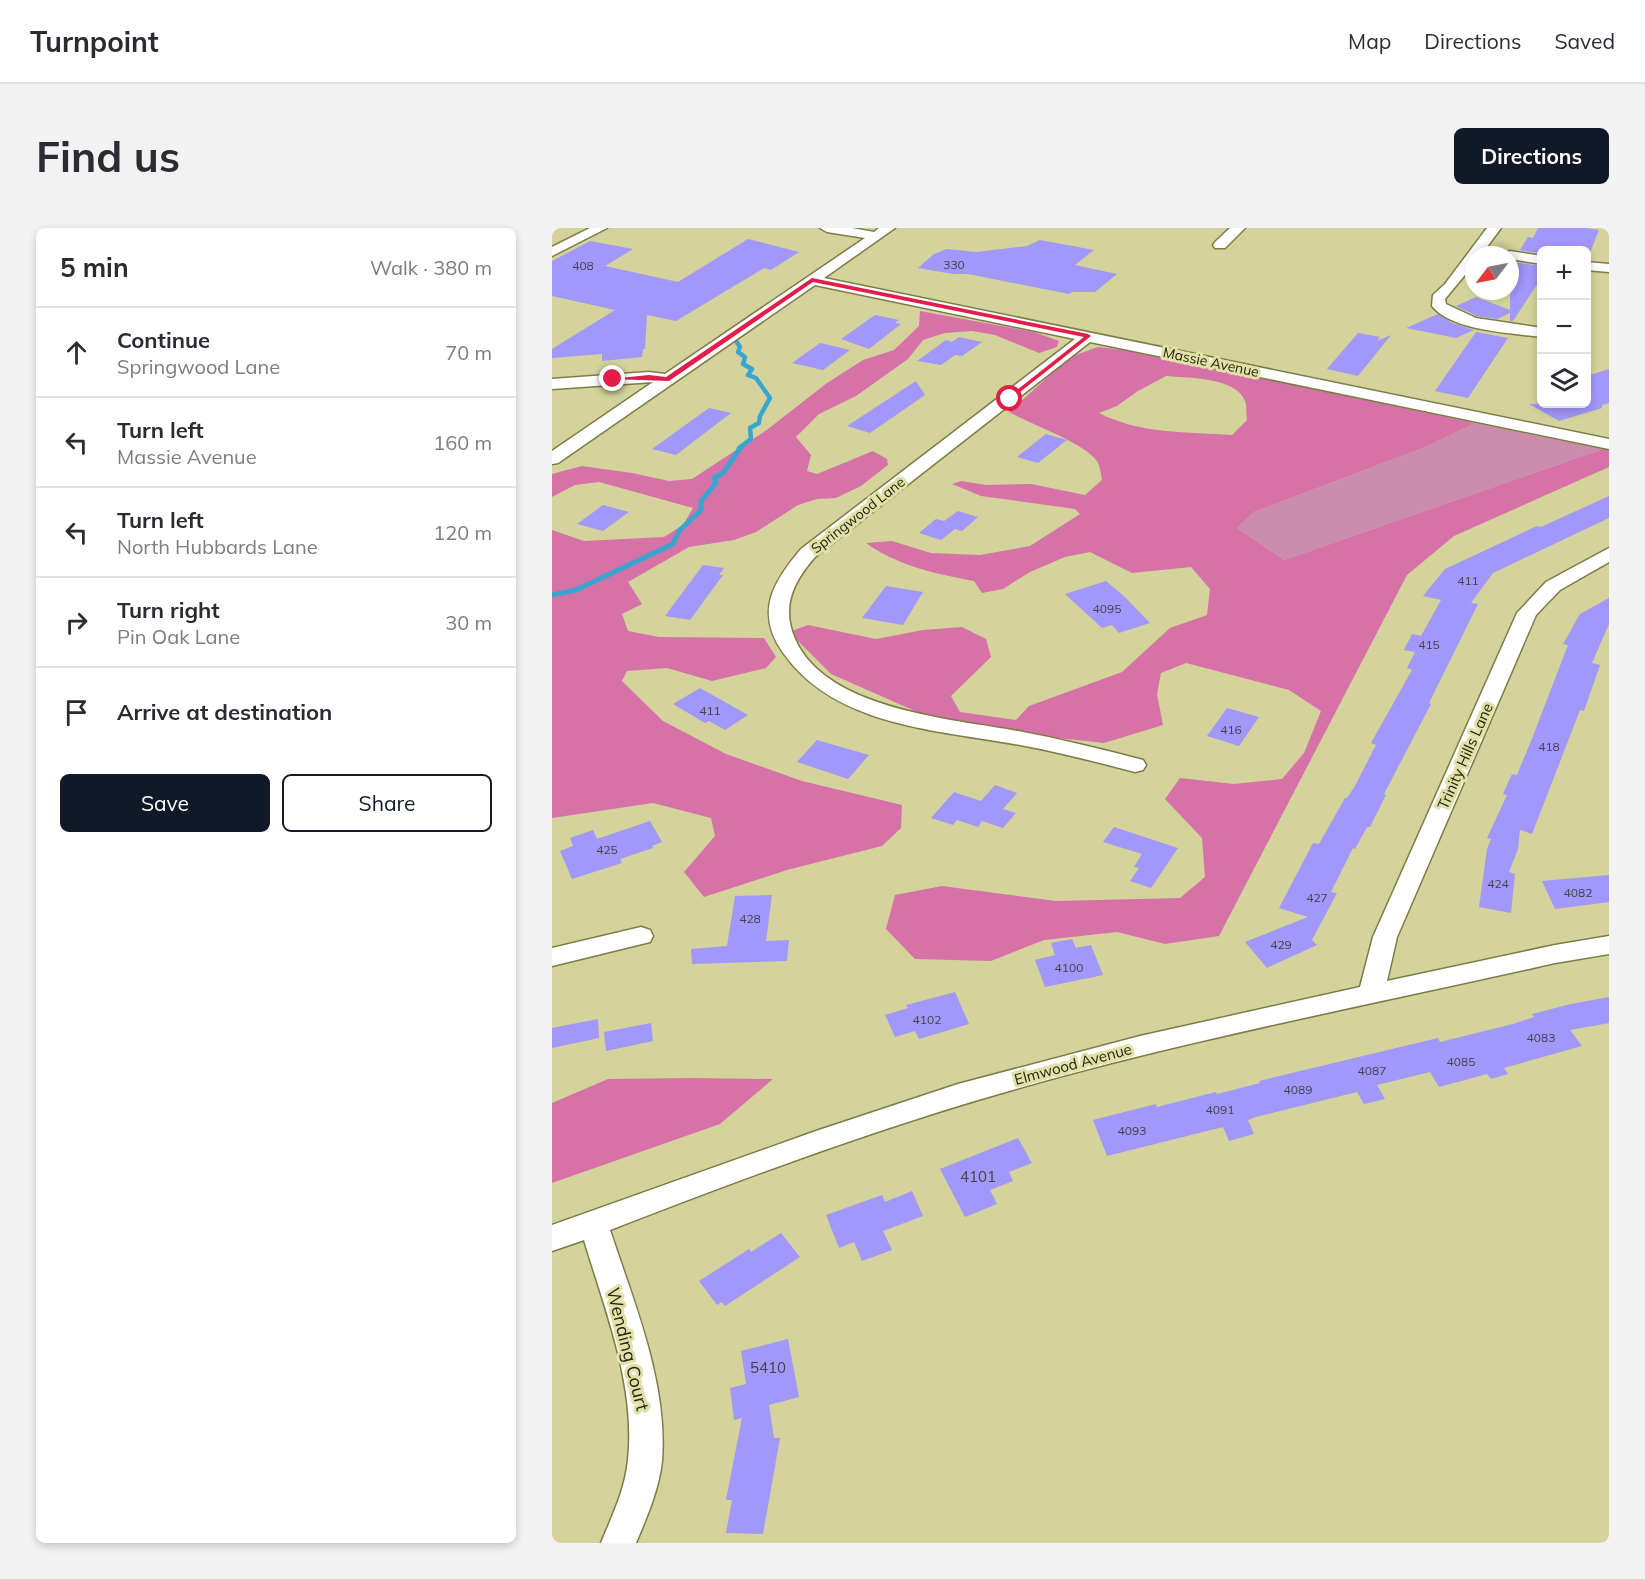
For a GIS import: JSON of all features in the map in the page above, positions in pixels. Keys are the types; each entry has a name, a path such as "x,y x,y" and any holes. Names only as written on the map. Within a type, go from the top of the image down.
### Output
{"street":[{"path":"552,252 600,228"},
{"path":"827,228 883,232"},
{"path":"1220,245 1238,228"},
{"path":"1492,246 1494,228"},
{"path":"552,459 883,232"},
{"path":"1519,257 1537,259"},
{"path":"1591,266 1609,268"},
{"path":"1465,275 1438,298 1441,309 1459,317 1537,332"},
{"name":"Massie Avenue","path":"812,280 1609,444"},
{"path":"1515,328 1537,325"},
{"name":"Springwood Lane","path":"1088,336 808,553 783,588 777,616 787,646 801,664 836,690 864,705 898,715 1083,751 1135,765"},
{"path":"552,384 649,377 667,380"},
{"name":"Trinity Hills Lane","path":"1371,996 1385,937 1527,613 1553,586 1609,554"},
{"path":"552,957 641,936"},
{"name":"Elmwood Avenue","path":"552,1238 871,1125 1002,1082 1126,1049 1555,954 1609,945"},
{"name":"Wending Court","path":"594,1225 634,1361 645,1412 645,1460 641,1486 618,1543"}],"shaded area":[{"path":"920,311 1034,332 1059,341 1057,347 1039,353 995,335 972,331 945,333 923,340 908,359 856,396 819,414 796,437 811,455 807,471 817,474 873,451 887,459 888,465 861,486 836,498 817,499 798,505 756,532 734,540 689,547 628,582 642,604 622,614 628,631 659,637 764,638 776,657 766,668 712,681 667,668 627,671 622,681 663,721 726,754 802,781 902,805 901,828 882,846 787,870 704,897 684,872 715,836 711,818 653,803 552,818 552,530 584,541 664,537 683,525 693,508 599,482 575,485 552,497 552,474 582,466 669,481 692,479 768,429 827,383 863,360 894,350 919,326"},
{"path":"1098,347 1132,351 1475,423 1428,446 1254,512 1237,528 1284,560 1603,449 1609,450 1609,467 1454,536 1407,575 1219,936 1165,944 1117,932 1044,940 991,961 915,959 886,929 895,895 942,886 1056,901 1180,898 1205,877 1202,838 1165,799 1180,778 1234,784 1282,779 1304,753 1321,711 1289,690 1186,663 1161,673 1157,694 1163,725 1104,743 1021,734 924,715 831,674 789,632 808,625 876,639 923,630 962,627 986,639 991,657 951,696 960,712 1016,720 1029,706 1122,672 1170,628 1207,615 1210,589 1191,567 1132,573 1090,552 1065,557 1030,572 1003,589 982,593 974,581 904,563 866,543 892,541 931,553 980,555 1030,546 1080,514 1075,509 981,496 952,484 961,481 986,485 1031,484 1085,495 1102,480 1097,461 1081,447 1009,412 1070,357","holes":["1166,376 1198,378 1232,387 1245,401 1247,420 1232,435 1147,428 1130,425 1099,413 1117,406 1138,391"]},
{"path":"1475,423 1603,449 1284,560 1237,528 1254,512 1428,446"},
{"path":"608,1079 773,1079 720,1124 552,1183 552,1103"}],"building":[{"path":"1538,228 1599,230 1591,250 1591,246 1537,246 1537,253 1520,250 1528,237 1533,238"},
{"path":"748,239 799,252 771,270 764,268 676,321 647,315 645,349 643,349 642,357 602,361 602,354 552,358 552,349 615,310 552,296 552,261 590,241 633,249 605,266 678,282"},
{"path":"1040,240 1094,250 1075,265 1117,274 1095,292 1069,294 968,274 918,268 934,254 947,249 976,252 1027,246"},
{"path":"1519,263 1537,265 1537,286 1513,321 1510,321 1510,313 1497,319 1477,316 1456,306 1469,300 1484,300 1510,310 1510,300 1519,300"},
{"path":"1438,314 1452,323 1474,330 1456,338 1406,328"},
{"path":"875,315 899,320 895,323 901,324 869,349 841,339"},
{"path":"1476,332 1508,338 1468,398 1435,391"},
{"path":"1358,333 1380,337 1377,341 1391,335 1358,376 1327,369"},
{"path":"959,337 982,342 962,356 955,355 941,365 917,361 946,340 952,342"},
{"path":"820,343 850,350 823,370 792,363"},
{"path":"1609,369 1609,403 1602,405 1602,408 1559,421 1529,404 1537,404 1537,408 1591,408 1591,375"},
{"path":"916,381 925,395 870,433 847,426"},
{"path":"709,408 731,413 676,455 652,449"},
{"path":"1046,434 1067,440 1038,463 1017,457"},
{"path":"1609,496 1609,518 1493,573 1471,603 1478,604 1429,703 1431,704 1384,794 1386,795 1370,827 1367,827 1355,849 1353,848 1331,892 1337,893 1312,940 1317,945 1267,968 1245,942 1308,917 1279,908 1313,843 1319,844 1345,798 1355,786 1376,745 1371,743 1412,670 1407,668 1415,652 1404,650 1412,634 1421,636 1441,600 1423,596 1445,569 1537,526 1541,527"},
{"path":"603,505 629,512 603,531 577,524"},
{"path":"958,511 978,517 962,531 955,529 941,540 919,533 936,519 944,521"},
{"path":"703,565 724,568 719,575 723,575 690,620 665,616"},
{"path":"1106,581 1150,623 1119,633 1112,625 1102,628 1065,594"},
{"path":"886,586 923,592 903,625 862,618"},
{"path":"1609,598 1609,624 1592,663 1600,665 1584,711 1580,710 1532,834 1520,830 1518,849 1509,872 1515,874 1511,913 1479,907 1487,849 1491,839 1487,838 1507,795 1503,794 1512,774 1517,775 1533,736 1568,645 1563,644 1580,614"},
{"path":"700,688 748,715 725,730 709,721 705,723 673,704"},
{"path":"1227,708 1259,717 1239,746 1207,736"},
{"path":"817,740 869,755 848,779 797,762"},
{"path":"995,785 1017,793 1003,809 1016,813 1003,828 982,821 978,827 957,820 953,825 931,818 954,792 981,801"},
{"path":"650,821 662,842 652,846 653,848 620,859 622,863 572,879 560,851 573,846 570,838 593,830 597,839"},
{"path":"1114,827 1178,848 1151,888 1130,881 1139,868 1134,867 1142,854 1103,842"},
{"path":"1609,875 1609,902 1555,909 1542,881"},
{"path":"772,895 766,941 789,940 787,961 692,964 691,949 727,946 735,896"},
{"path":"1072,939 1076,948 1091,945 1103,975 1045,987 1035,960 1055,955 1051,943"},
{"path":"955,992 969,1024 919,1039 915,1031 895,1037 885,1015 908,1008 906,1005"},
{"path":"1609,997 1609,1023 1570,1030 1582,1046 1504,1068 1508,1074 1491,1079 1487,1074 1439,1087 1430,1072 1377,1085 1385,1099 1364,1104 1357,1092 1256,1117 1248,1120 1254,1134 1229,1141 1223,1127 1107,1156 1093,1120 1156,1104 1157,1107 1216,1092 1217,1094 1260,1083 1259,1081 1438,1038 1440,1042 1513,1024 1534,1017 1532,1014"},
{"path":"598,1019 599,1038 552,1048 552,1028"},
{"path":"651,1023 653,1041 606,1051 604,1032"},
{"path":"1018,1138 1032,1163 1009,1172 1013,1181 990,1190 997,1204 965,1217 940,1169"},
{"path":"912,1191 923,1216 883,1231 892,1250 862,1261 854,1242 839,1248 826,1215 882,1195 885,1202"},
{"path":"781,1233 800,1257 725,1306 722,1302 717,1305 699,1281 749,1249 751,1252"},
{"path":"788,1339 799,1397 769,1405 774,1438 780,1438 763,1534 726,1533 732,1500 726,1500 742,1418 734,1420 730,1388 746,1384 741,1351"}],"waterway":[{"path":"736,341 740,347 738,352 745,357 743,364 752,369 748,375 756,378 770,398 760,416 759,423 750,428 751,439 739,448"},
{"path":"552,595 576,590 673,544 679,531 701,510 701,501 716,483 714,478 723,473 741,447"}],"route":[{"path":"613,379 649,377 667,380 812,280 1088,336 1010,399"}]}
